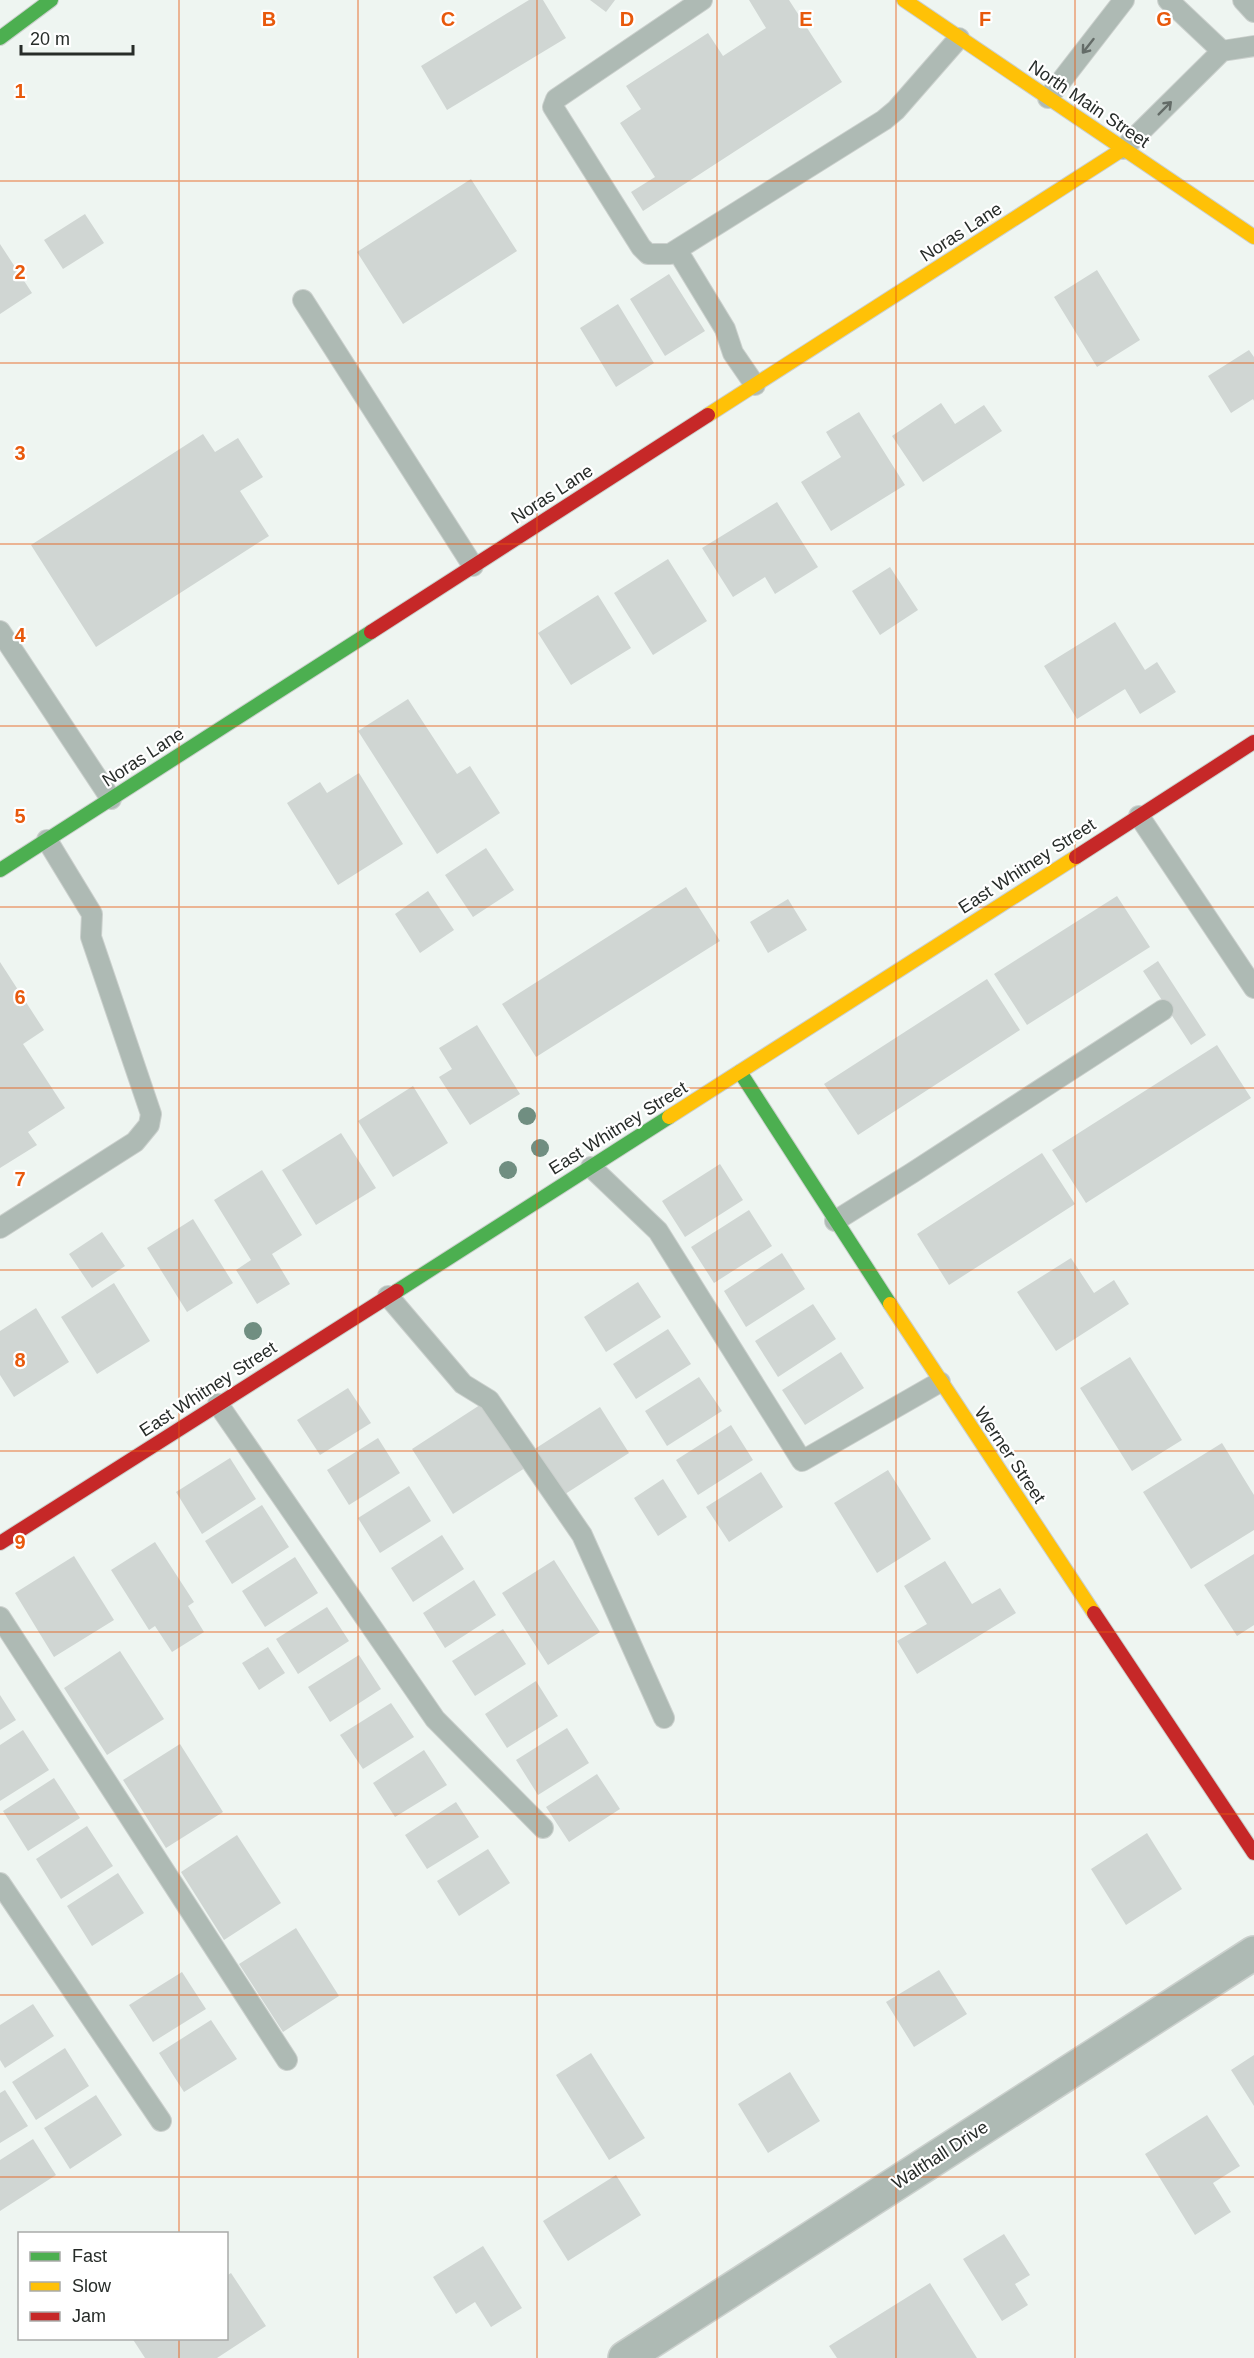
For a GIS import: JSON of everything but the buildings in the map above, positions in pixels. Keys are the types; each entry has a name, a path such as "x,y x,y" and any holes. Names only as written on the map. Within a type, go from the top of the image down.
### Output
{"street":[{"path":"0,38 51,0"},
{"name":"North Main Street","path":"904,0 1254,237"},
{"name":"Noras Lane","path":"0,870 1123,149"},
{"name":"East Whitney Street","path":"0,1543 1254,742"},
{"name":"Werner Street","path":"740,1072 940,1383 1254,1853"},
{"name":"Walthall Drive","path":"626,2358 1254,1953"}],"lane":[{"path":"702,0 555,99 553,107 641,247 648,254 662,256 677,250 884,120 896,110 959,38"},
{"path":"1048,98 1124,0"},
{"path":"1168,0 1222,51"},
{"path":"1243,0 1254,12"},
{"path":"1123,149 1222,51 1254,46"},
{"path":"677,250 725,329 733,353 755,385"},
{"path":"303,300 473,566"},
{"path":"0,631 111,799"},
{"path":"1139,816 1253,986"},
{"path":"0,1228 135,1142 149,1125 151,1114 91,937 92,914 47,840"},
{"path":"836,1221 1163,1010"},
{"path":"591,1167 658,1231 802,1461 940,1383"},
{"path":"388,1296 464,1384 489,1400 582,1535 664,1718"},
{"path":"218,1404 435,1719 543,1828"},
{"path":"0,1617 287,2060"},
{"path":"0,1883 161,2121"}],"traffic: fast":[{"path":"0,38 51,0"},
{"path":"0,870 371,632"},
{"path":"740,1072 890,1304"},
{"path":"397,1291 669,1117"}],"traffic: slow":[{"path":"904,0 1254,237"},
{"path":"708,415 1123,149"},
{"path":"669,1117 1076,857"},
{"path":"890,1304 1094,1613"}],"traffic: jam":[{"path":"371,632 708,415"},
{"path":"1076,857 1254,742"},
{"path":"0,1543 397,1291"},
{"path":"1094,1613 1254,1853"}]}
